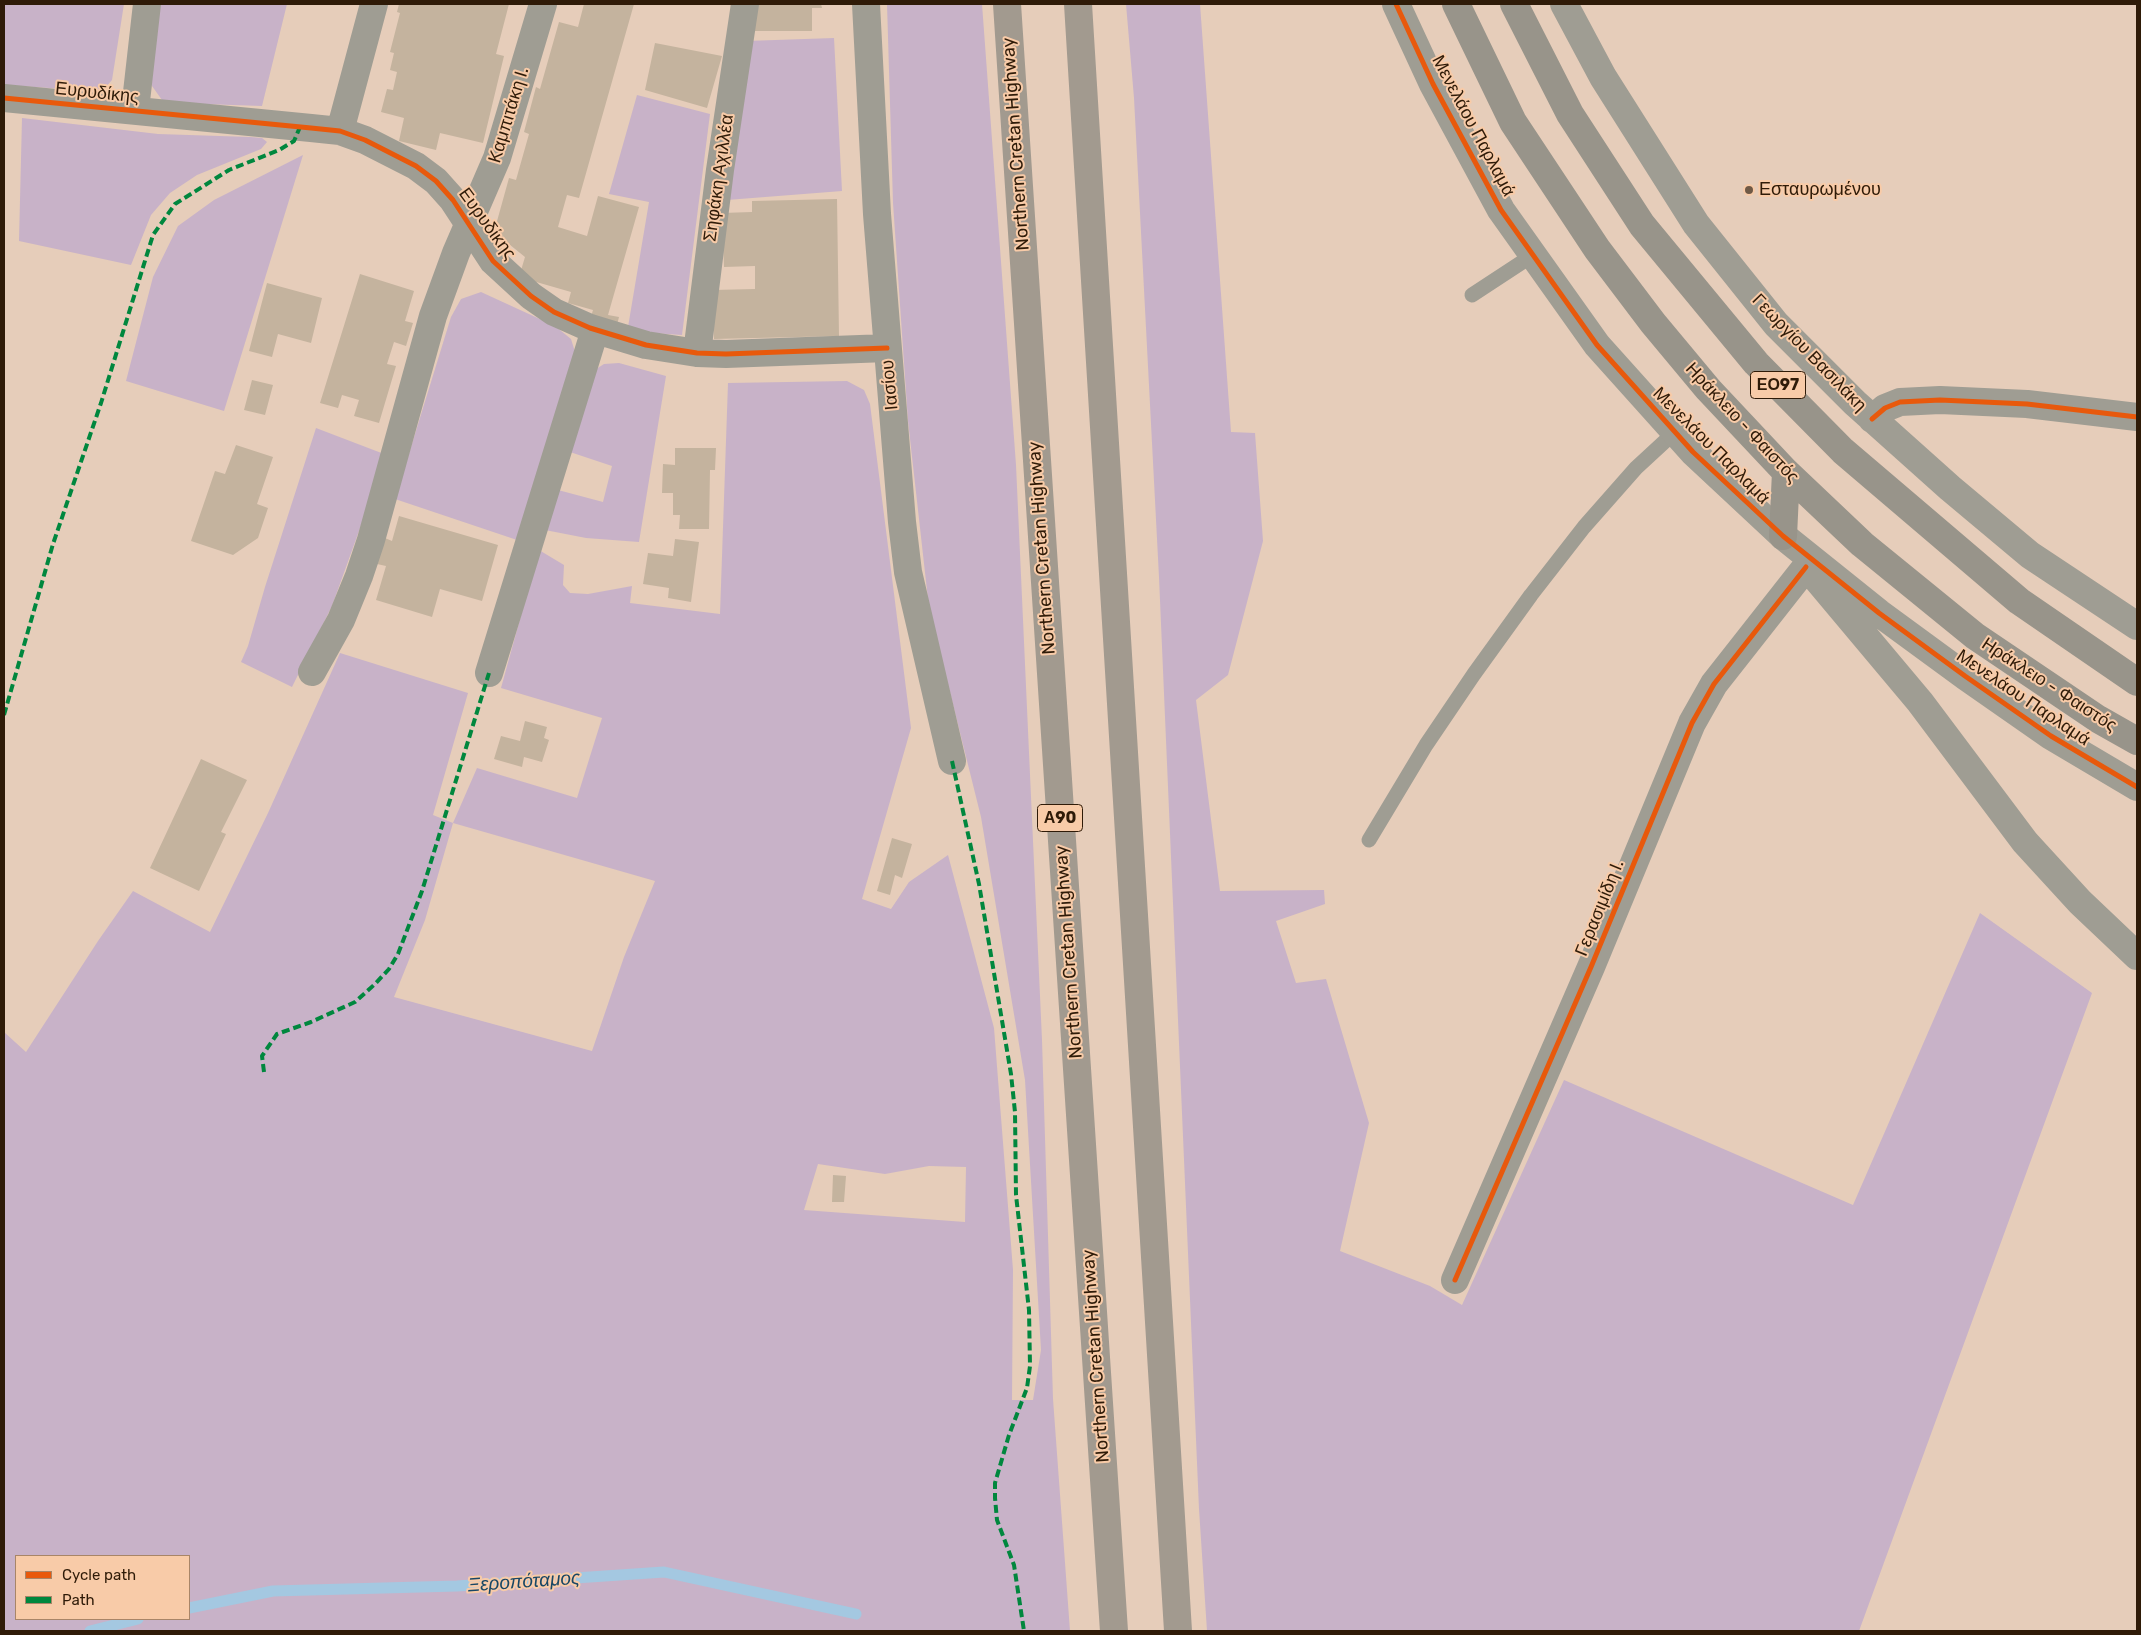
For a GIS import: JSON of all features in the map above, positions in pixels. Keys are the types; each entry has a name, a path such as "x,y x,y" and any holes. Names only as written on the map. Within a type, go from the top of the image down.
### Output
{"highway":[{"name":"Northern Cretan Highway","path":"1007,4 1114,1631"},
{"path":"1078,4 1178,1631"}],"main road":[{"name":"Ηράκλειο - Φαιστός","path":"1456,4 1513,122 1597,249 1653,323 1702,381 1786,472 1862,544 1975,636 2098,719 2137,741"},
{"name":"ΕΟ97","path":"1514,4 1570,114 1642,225 1756,363 1842,451 2019,601 2137,682"},
{"path":"1783,536 1786,472"}],"street":[{"path":"135,110 147,4"},
{"path":"340,131 374,4"},
{"name":"Καμπιτάκη Ι.","path":"312,672 341,620 359,576 371,540 433,316 452,261 497,158 542,4"},
{"name":"Σηφάκη Αχιλλέα","path":"697,353 720,170 745,4"},
{"name":"Ιασίου","path":"866,4 887,348 902,522 908,572 952,761"},
{"name":"Μενελάου Παρλαμά","path":"1396,4 1433,84 1497,201 1597,345 1674,432 1783,536 1879,613 2050,736 2137,787"},
{"name":"Γεωργίου Βασιλάκη","path":"1564,4 1603,77 1696,224 1776,324 1872,419 2030,555 2137,626"},
{"name":"Ευρυδίκης","path":"4,99 340,131 365,140 416,166 436,181 453,200 493,261 531,296 554,312 595,330 646,345 697,353 779,354 887,348"},
{"path":"489,673 595,330"},
{"path":"1872,419 1885,408 1900,402 1940,400 2027,404 2137,417"},
{"path":"1783,536 1806,567 1920,702 2026,842 2080,902 2137,956"},
{"name":"Γερασιμίδη Ι.","path":"1455,1280 1590,967 1692,723 1714,684 1806,567"}],"lane":[{"path":"1472,295 1533,255"},
{"path":"1369,840 1426,746 1530,595 1584,527 1636,468 1674,432"}],"shaded area":[{"path":"4,4 124,4 112,80 105,88 95,91 4,85"},
{"path":"159,4 287,4 262,106 174,103 162,100 152,86"},
{"path":"887,4 982,4 1016,465 1042,1040 1053,1399 1070,1631 4,1631 4,1032 26,1052 133,891 210,932 268,813 340,653 468,693 433,815 453,823 477,768 577,798 602,718 501,688 539,550 564,565 563,585 570,593 588,594 632,586 630,603 720,614 728,383 847,381 864,390 870,404 911,728 862,899 891,909 909,882 948,855 994,1028 1013,1270 1012,1400 1033,1400 1041,1350 1025,1080 981,817 929,608 908,421 893,203","holes":["453,823 655,881 624,957 592,1051 394,997 425,920","818,1164 885,1174 929,1166 966,1167 965,1222 804,1210"]},
{"path":"1126,4 1200,4 1231,432 1255,433 1263,541 1228,675 1196,700 1220,891 1324,890 1325,904 1276,921 1296,983 1326,979 1369,1123 1340,1251 1430,1286 1462,1305 1564,1080 1853,1205 1980,913 2092,993 1859,1631 1207,1631 1199,1509 1159,577 1134,98"},
{"path":"834,38 842,191 727,200 746,41"},
{"path":"637,95 710,114 682,335 652,333 628,327 649,202 609,194"},
{"path":"22,118 158,134 262,138 267,142 261,149 197,175 170,193 151,215 131,265 19,241"},
{"path":"303,155 224,411 126,381 153,277 178,226 214,200"},
{"path":"481,292 555,326 571,339 576,355 520,541 395,499 451,317 461,299"},
{"path":"619,363 666,376 639,542 586,538 545,530 558,490 603,502 612,466 567,451 593,371 604,364"},
{"path":"316,428 384,454 373,492 332,606 292,687 241,662 248,646"}],"building":[{"path":"399,4 509,4 496,54 504,56 483,143 440,133 436,150 399,141 404,118 381,112 387,89 393,90 397,72 390,70 394,53 390,52 400,13 397,12"},
{"path":"584,4 634,4 579,198 567,195 558,227 587,236 598,196 639,207 608,315 619,317 617,325 590,320 593,310 568,303 571,292 519,277 525,257 494,232 509,178 516,180 529,134 524,132 536,87 540,89 559,22 578,27"},
{"path":"753,4 821,4 822,8 812,8 812,31 750,31"},
{"path":"655,43 722,56 707,108 645,90"},
{"path":"837,199 839,336 714,339 713,290 755,289 755,266 724,267 722,213 752,212 752,201"},
{"path":"360,274 414,291 405,321 413,323 406,346 394,342 387,364 396,366 379,423 354,416 359,400 342,395 338,408 320,403"},
{"path":"267,283 322,298 311,343 278,334 272,357 249,351"},
{"path":"252,380 273,385 265,415 244,410"},
{"path":"236,445 273,457 257,504 268,508 258,538 233,555 191,541 215,471 225,474"},
{"path":"675,448 716,448 715,470 710,470 709,529 679,529 680,515 673,515 673,493 662,493 663,464 675,465"},
{"path":"399,516 498,545 482,601 440,589 432,617 376,600 386,566 377,564 385,538 392,541"},
{"path":"675,539 699,542 691,602 668,598 669,588 643,584 648,553 673,556"},
{"path":"525,721 547,727 544,738 549,740 542,762 524,757 522,767 494,759 501,736 520,741"},
{"path":"201,759 247,780 221,832 226,834 199,891 150,868"},
{"path":"892,838 912,844 902,878 895,875 890,895 877,891"},
{"path":"833,1175 846,1176 844,1202 832,1202"}],"waterway":[{"name":"Ξεροπόταμος","path":"190,1608 273,1591 457,1586 664,1572 856,1614"},
{"name":"Ξεροπόταμος","path":"90,1631 134,1620"}],"marked path":[{"path":"4,715 53,544 101,403 153,235 175,204 229,170 279,150 294,141 300,127"},
{"path":"264,1072 262,1056 277,1034 311,1022 355,1002 389,969 398,954 422,891 489,673"},
{"path":"952,761 979,884 1011,1074 1015,1112 1016,1195 1029,1310 1030,1366 1027,1388 1009,1435 995,1483 995,1498 997,1520 1014,1565 1024,1631"}],"cycle path":[{"path":"1396,4 1433,84 1501,210 1597,345 1693,452 1783,536 1879,613 2051,736 2137,787"},
{"path":"4,98 340,131 365,140 416,166 436,181 453,200 493,261 531,296 554,312 590,328 646,345 697,353 726,354 887,348"},
{"path":"1872,419 1885,408 1900,402 1940,400 2027,404 2137,417"},
{"path":"1455,1280 1591,967 1692,723 1714,684 1806,567"}],"place":[{"name":"Εσταυρωμένου","path":"1749,190"}]}
